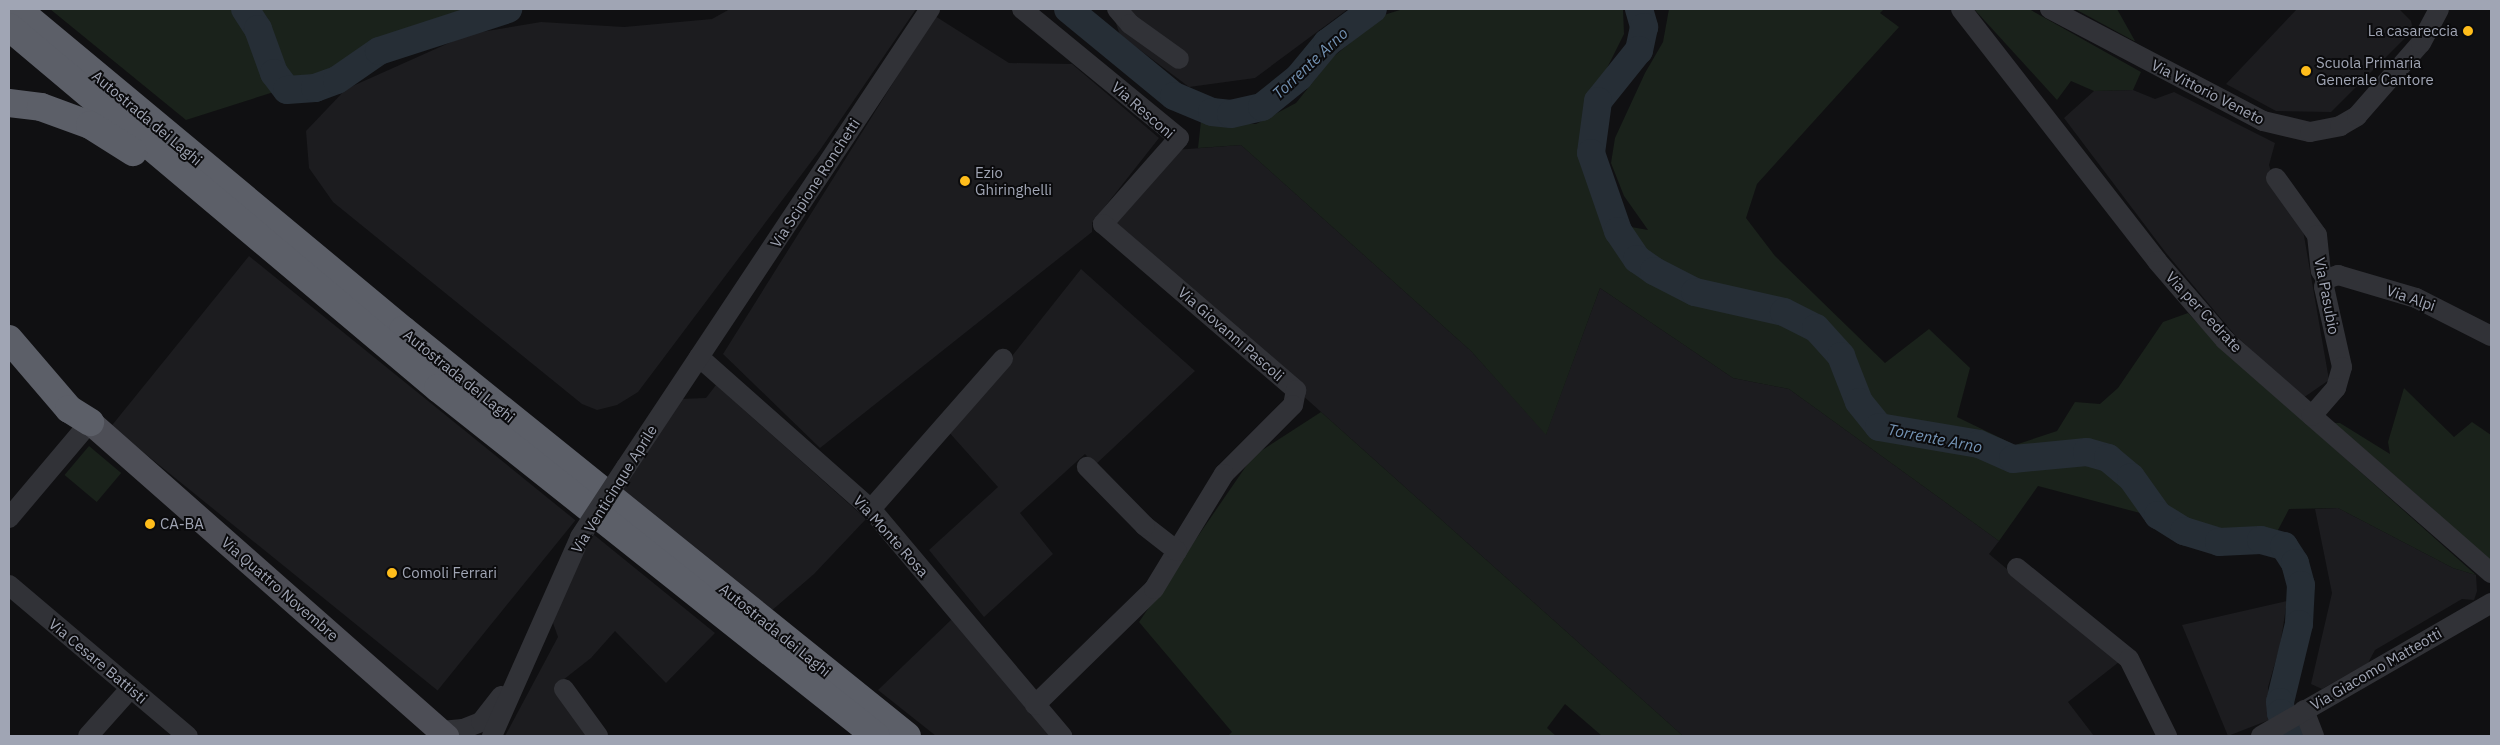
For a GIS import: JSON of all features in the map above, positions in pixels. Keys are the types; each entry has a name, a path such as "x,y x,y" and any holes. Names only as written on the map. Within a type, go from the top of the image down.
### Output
{"highway":[{"name":"Autostrada dei Laghi","path":"17,9 410,336 908,736"},
{"path":"32,9 194,157"},
{"name":"Autostrada dei Laghi","path":"9,27 438,388 876,736"},
{"path":"9,103 41,107 68,116 117,140 336,315 438,388"},
{"path":"17,348 68,409 90,422"}],"main road":[{"name":"Via Quattro Novembre","path":"90,422 444,734"}],"street":[{"name":"Via Scipione Ronchetti","path":"699,357 930,9"},
{"name":"Via Resconi","path":"1022,9 1179,138 1103,224"},
{"path":"1117,9 1130,24 1179,59"},
{"name":"Via per Cedrate","path":"1961,9 2163,268 2225,340 2491,573"},
{"name":"Via Vittorio Veneto","path":"2050,9 2263,121 2310,132 2340,126 2357,116 2422,43 2433,11"},
{"name":"Via Pasubio","path":"2276,178 2317,235 2321,272 2326,279 2324,287 2341,378 2312,416"},
{"name":"Via Giovanni Pascoli","path":"1035,705 1154,589 1224,474 1293,405 1296,390 1103,224"},
{"name":"Via Alpi","path":"2326,279 2338,274 2416,298 2491,336"},
{"name":"Via Venticinque Aprile","path":"492,736 580,537 699,357"},
{"name":"Via Monte Rosa","path":"699,357 870,509 1062,736"},
{"path":"870,509 1003,359"},
{"path":"9,518 90,422"},
{"path":"1087,467 1145,526 1177,551"},
{"path":"2016,568 2129,660 2167,736"},
{"name":"Via Cesare Battisti","path":"9,585 188,736"},
{"name":"Via Giacomo Matteotti","path":"2266,732 2491,603"},
{"path":"444,734 481,722 526,659"},
{"path":"564,688 598,736"},
{"path":"88,736 130,689"},
{"path":"2300,712 2314,736"}],"shaded area":[{"path":"50,9 493,9 357,60 318,78 186,120"},
{"path":"730,9 916,9 820,150 638,392 617,405 597,410 582,404 333,202 309,168 306,131 346,89 469,34 541,22 624,27 712,19"},
{"path":"1111,9 1348,9 1255,78 1189,87 1120,35"},
{"path":"1403,9 1623,9 1624,34 1583,116 1584,164 1603,222 1648,230 1624,196 1611,163 1615,138 1645,73 1663,42 1669,9 1884,9 1880,13 1899,27 1757,184 1746,218 1775,256 1885,363 1929,329 1970,368 1957,417 2015,445 2057,431 2075,402 2100,404 2118,388 2163,322 2188,313 2218,345 2476,575 2453,568 2338,508 2289,509 2278,530 2193,527 2038,486 1999,541 1789,389 1733,378 1600,288 1546,435 1471,351 1241,145 1198,148 1201,121 1256,124 1296,103 1333,57 1384,15"},
{"path":"1974,9 2029,9 2141,72 2133,90 2094,91 2071,81 2057,100"},
{"path":"2075,9 2117,9 2135,41 2134,41"},
{"name":"Scuola Primaria Generale Cantore","path":"2297,9 2399,9 2411,21 2413,30 2331,112 2276,111 2226,84"},
{"path":"935,16 1009,63 1072,64 1159,138 1092,223 1092,232 820,448 723,354"},
{"path":"2133,90 2155,99 2174,92 2275,143 2269,165 2278,194 2303,230 2329,380 2303,398 2234,334 2166,253 2064,118 2094,91"},
{"path":"1241,145 1471,351 1546,434 1600,288 1733,378 1789,389 1999,541 1989,554 2119,662 2068,702 2094,736 1683,736 1111,224 1175,150"},
{"path":"249,256 575,520 438,691 111,426"},
{"path":"1081,269 1195,371 1095,465 1085,454 1020,513 1053,554 984,617 929,550 998,487 947,430 1008,361"},
{"path":"716,385 866,519 814,574 770,612 619,490 680,399 706,398"},
{"path":"2404,388 2454,437 2472,422 2491,435 2491,565 2433,509 2334,423 2340,423 2390,454 2388,442"},
{"path":"1321,412 1683,736 1602,736 1565,704 1547,728 1556,736 1228,736 1232,732 1139,622 1253,456"},
{"path":"89,446 121,473 97,502 65,475"},
{"path":"2338,508 2453,568 2476,575 2477,591 2474,600 2462,599 2375,650 2368,663 2322,689 2311,684 2332,593 2315,509"},
{"path":"593,534 715,633 666,683 615,631 591,658 563,680 588,736 505,736 558,637 553,623 555,611"},
{"path":"2287,601 2280,646 2268,687 2269,720 2228,736 2182,625"},
{"path":"952,619 1050,736 936,736 878,690"}],"waterway":[{"name":"Torrente Arno","path":"245,9 258,29 274,73 287,90 315,88 337,80 379,51 508,9"},
{"name":"Torrente Arno","path":"1068,9 1174,96 1212,112 1231,114 1262,107 1299,77 1327,43 1373,9"},
{"name":"Torrente Arno","path":"1639,9 1644,27 1639,50 1598,101 1591,153 1618,231 1637,259 1654,271 1695,292 1784,312 1816,328 1841,356 1859,402 1879,427 1979,444 2013,459 2087,452 2108,458 2131,477 2158,515 2184,531 2219,542 2261,540 2284,546 2295,563 2301,585 2299,624 2280,702 2281,713 2292,736"}],"place":[{"name":"La casareccia","path":"2468,31"},
{"name":"Scuola Primaria Generale Cantore","path":"2306,71"},
{"name":"Ezio Ghiringhelli","path":"965,181"},
{"name":"CA-BA","path":"150,524"},
{"name":"Comoli Ferrari","path":"392,573"}]}
